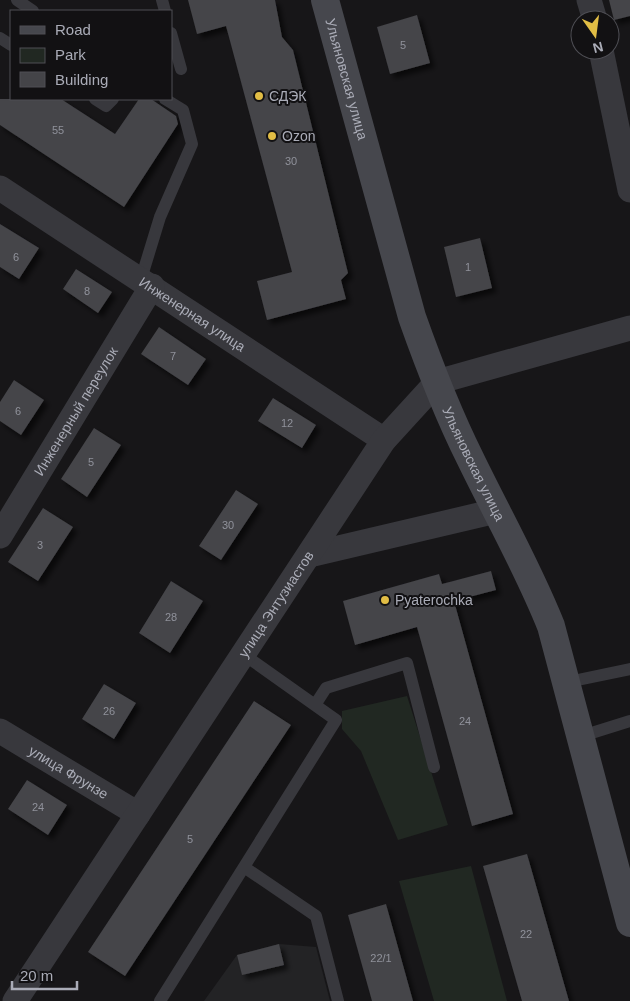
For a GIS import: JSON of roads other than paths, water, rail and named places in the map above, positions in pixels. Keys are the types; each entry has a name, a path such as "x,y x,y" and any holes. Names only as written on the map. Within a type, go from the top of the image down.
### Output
{"main road":[{"name":"Ульяновская улица","path":"325,0 412,317 469,457 538,592 552,626 630,923"}],"street":[{"path":"603,60 630,190"},
{"name":"Инженерная улица","path":"0,188 384,440"},
{"name":"Инженерный переулок","path":"0,536 146,283"},
{"path":"437,382 630,328"},
{"name":"улица Энтузиастов","path":"11,994 138,814 384,440 437,382"},
{"path":"309,555 496,510"},
{"name":"улица Фрунзе","path":"0,731 138,814"}],"lane":[{"path":"16,0 31,10"},
{"path":"172,37 181,69"},
{"path":"97,100 106,106 112,100"},
{"path":"146,283 160,216 192,144 183,110 167,100"},
{"path":"160,1001 336,720 243,654"},
{"path":"315,705 326,688 407,663 434,767"},
{"path":"568,682 630,669"},
{"path":"582,736 630,721"},
{"path":"244,867 316,916 338,1001"}],"place":[{"name":"СДЭК","path":"259,96"},
{"name":"Ozon","path":"272,136"},
{"name":"Pyaterochka","path":"385,600"}]}
